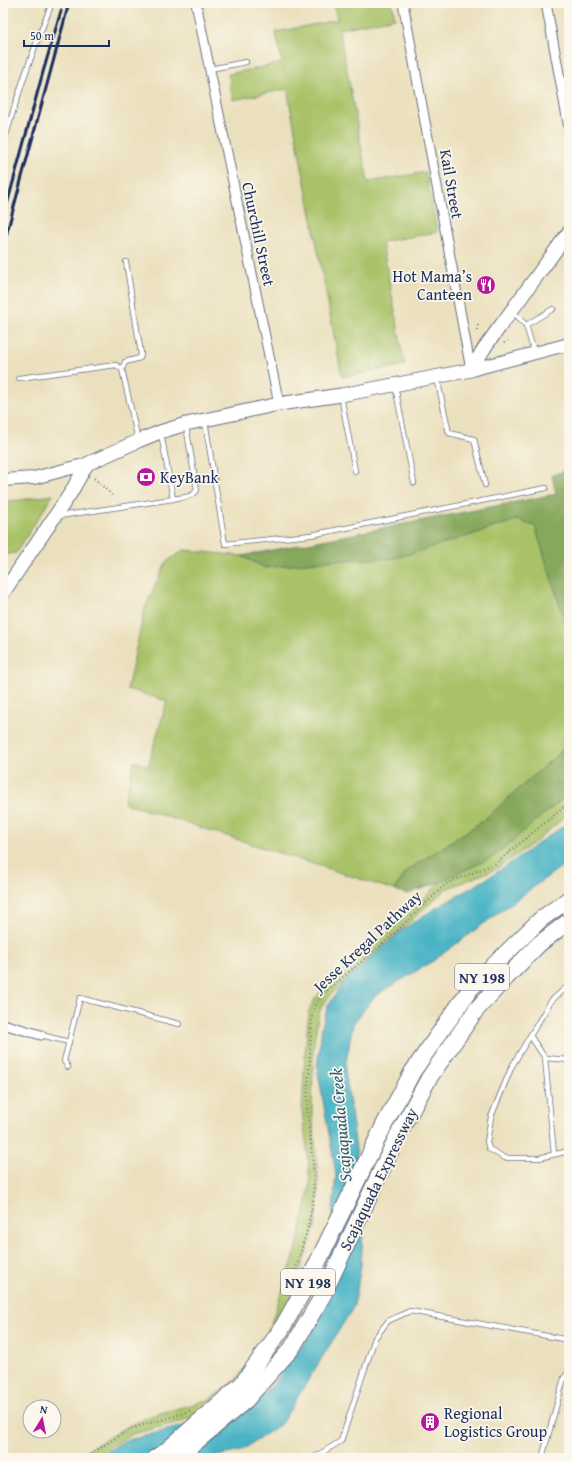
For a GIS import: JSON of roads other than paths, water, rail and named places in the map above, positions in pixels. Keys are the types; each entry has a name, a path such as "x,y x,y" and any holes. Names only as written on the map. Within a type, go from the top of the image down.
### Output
{"highway":[{"name":"Scajaquada Expressway","path":"155,1458 166,1451 242,1384 281,1330 309,1280 385,1123 413,1071 471,988 541,919 569,899"},
{"name":"Scajaquada Expressway","path":"178,1458 246,1400 292,1348 323,1295 398,1135 429,1078 476,1010 539,944 569,921"}],"main road":[{"path":"3,593 70,494 87,464 160,432 186,424 279,404 340,395 471,370 485,347 569,232"}],"street":[{"name":"Churchill Street","path":"196,3 279,404"},
{"name":"Kail Street","path":"403,3 471,370"},
{"path":"546,3 569,128"},
{"path":"471,370 569,344"},
{"path":"3,480 34,478 87,464"},
{"path":"3,1024 41,1035"}],"lane":[{"path":"3,145 15,101 52,3"},
{"path":"210,69 246,62"},
{"path":"126,262 142,354 140,358 124,362 122,369 138,441"},
{"path":"526,325 553,310"},
{"path":"511,311 526,325 534,354"},
{"path":"19,378 116,365 122,369"},
{"path":"437,376 449,432 474,439 485,485"},
{"path":"394,384 414,482"},
{"path":"340,395 355,471"},
{"path":"205,420 226,544 311,535 546,488"},
{"path":"55,517 148,504 192,496 197,490 186,424"},
{"path":"160,432 173,499"},
{"path":"569,985 552,1001 512,1066 491,1117 487,1142 489,1149 505,1158 539,1158 569,1151"},
{"path":"68,1067 64,1061 80,998 179,1024"},
{"path":"41,1035 69,1042"},
{"path":"531,1036 545,1058 554,1154"},
{"path":"545,1058 569,1060"},
{"path":"313,1458 341,1441 374,1338 388,1321 410,1311 569,1340"},
{"path":"542,1458 564,1378 569,1372"}],"water":[{"name":"Scajaquada Creek","path":"569,822 569,861 433,961 375,996 353,1024 345,1068 357,1156 366,1181 361,1266 354,1306 281,1424 241,1451 208,1458 97,1458 124,1441 210,1419 270,1388 310,1335 329,1257 336,1174 317,1067 322,1026 328,1006 343,983 405,928 493,875"}],"railway":[{"path":"3,247 69,3"},
{"path":"3,219 61,11"}],"place":[{"name":"Hot Mama’s Canteen","path":"486,285"},
{"name":"KeyBank","path":"146,477"},
{"name":"Regional Logistics Group","path":"430,1422"}]}
